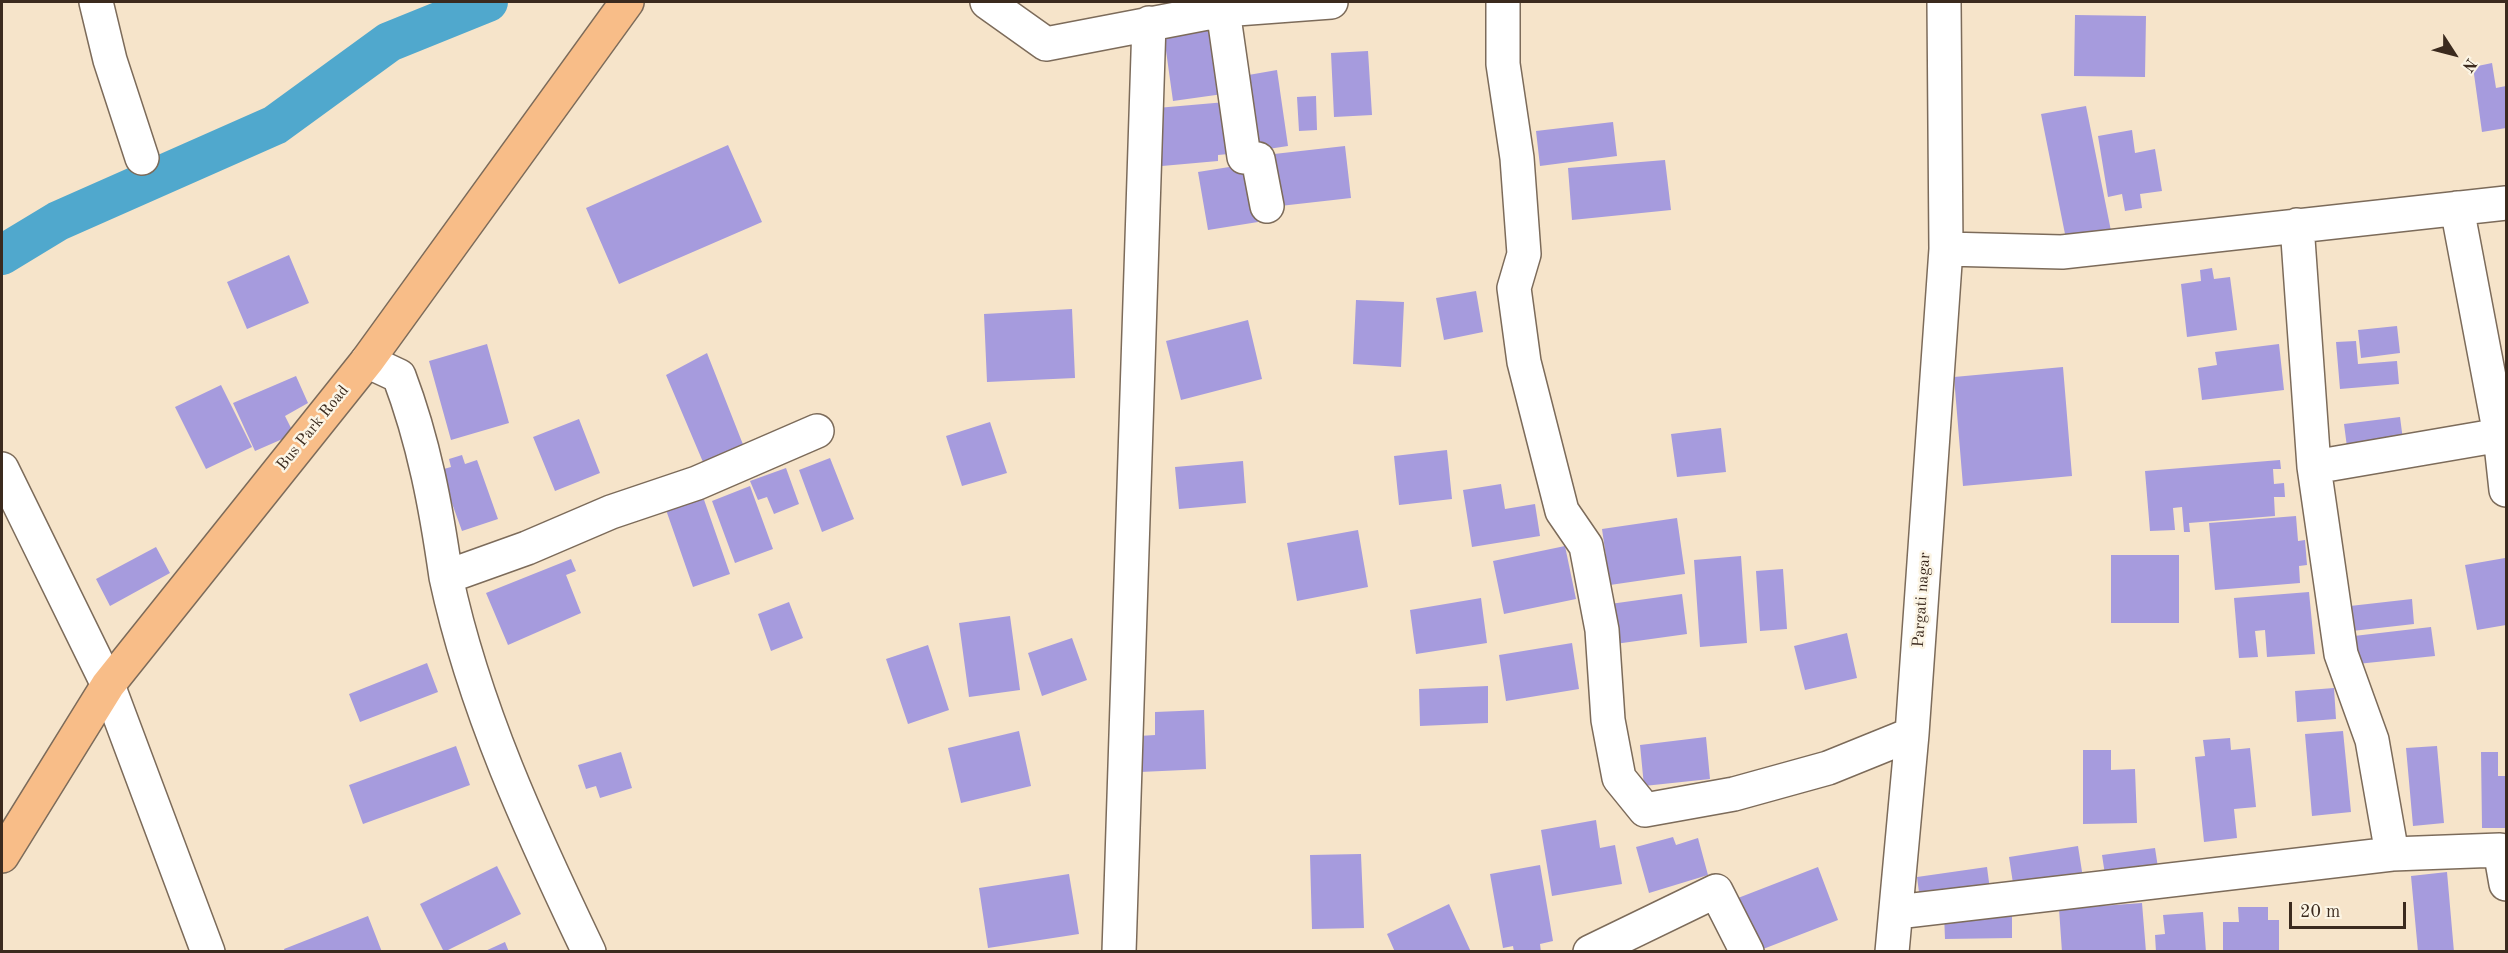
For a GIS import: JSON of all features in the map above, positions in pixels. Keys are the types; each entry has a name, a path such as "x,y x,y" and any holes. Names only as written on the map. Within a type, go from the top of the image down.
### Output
{"main road":[{"name":"Bus Park Road","path":"2,856 108,686 367,361 627,2"}],"street":[{"path":"96,2 110,60 142,158"},
{"path":"987,2 1046,44 1223,10 1330,2"},
{"path":"1503,2 1503,64 1518,158 1524,254 1514,288 1524,362 1562,511 1586,546 1602,630 1608,720 1619,778 1645,810 1734,794 1828,768 1912,734"},
{"name":"Pargati nagar","path":"1892,951 1912,734 1946,249 1944,2"},
{"path":"1223,10 1244,157 1258,159 1267,206"},
{"path":"1119,951 1149,23"},
{"path":"1946,249 2062,252 2506,203"},
{"path":"2457,208 2503,434 2506,490"},
{"path":"2297,225 2314,467 2341,654 2373,740 2392,854"},
{"path":"367,361 399,376 413,412 434,495 446,577 458,632 495,743 589,951"},
{"path":"446,577 528,548 611,512 697,483 816,431"},
{"path":"2314,467 2503,434"},
{"path":"2,469 108,686 208,951"},
{"path":"1897,912 2392,854 2503,849 2506,884"},
{"path":"1590,951 1716,891 1747,951"}],"building":[{"path":"2075,15 2146,16 2145,77 2074,76"},
{"path":"1221,21 1230,93 1173,101 1163,29"},
{"path":"1368,51 1372,115 1334,117 1331,53"},
{"path":"2492,63 2496,88 2506,86 2506,128 2482,132 2473,67"},
{"path":"1277,70 1288,146 1248,152 1237,77"},
{"path":"1316,96 1317,130 1299,131 1297,97"},
{"path":"1226,102 1239,153 1218,155 1218,161 1162,166 1157,108"},
{"path":"2086,106 2111,231 2066,239 2041,114"},
{"path":"1613,122 1617,156 1540,166 1536,131"},
{"path":"2132,130 2135,153 2155,149 2162,191 2140,194 2142,208 2125,211 2122,194 2108,197 2098,136"},
{"path":"728,145 762,222 619,284 586,208"},
{"path":"1345,146 1351,198 1280,206 1274,154"},
{"path":"1665,160 1671,210 1572,220 1568,168"},
{"path":"1248,164 1258,222 1208,230 1198,172"},
{"path":"289,255 309,303 247,329 227,282"},
{"path":"2212,268 2214,279 2230,277 2237,330 2187,337 2181,284 2201,281 2200,270"},
{"path":"1476,291 1483,332 1444,340 1436,298"},
{"path":"1356,300 1404,302 1401,367 1353,364"},
{"path":"1072,309 1075,378 987,382 984,314"},
{"path":"1248,320 1262,379 1181,400 1166,341"},
{"path":"2397,326 2400,353 2361,358 2358,330"},
{"path":"2356,341 2358,364 2397,361 2399,384 2340,389 2336,342"},
{"path":"487,344 509,423 451,440 429,361"},
{"path":"2279,344 2284,390 2202,400 2198,368 2217,365 2215,352"},
{"path":"707,353 744,447 703,462 666,375"},
{"path":"2063,367 2072,476 1963,486 1954,377"},
{"path":"296,376 308,403 285,416 294,434 255,451 233,403"},
{"path":"221,385 252,447 206,469 175,407"},
{"path":"2400,417 2403,440 2347,447 2344,424"},
{"path":"579,419 600,473 555,491 533,437"},
{"path":"990,422 1007,473 962,486 946,436"},
{"path":"1721,428 1726,472 1677,477 1671,434"},
{"path":"1447,450 1452,499 1399,505 1394,456"},
{"path":"462,455 465,464 477,460 498,519 462,531 440,470 451,467 449,459"},
{"path":"830,458 854,519 822,532 799,470"},
{"path":"2280,460 2281,469 2273,469 2274,484 2284,483 2285,497 2274,497 2275,516 2189,523 2190,532 2184,532 2182,507 2173,508 2175,530 2150,531 2145,471"},
{"path":"1243,461 1246,503 1179,509 1175,467"},
{"path":"786,468 799,504 774,514 767,497 758,500 750,481"},
{"path":"1501,484 1505,509 1535,504 1540,536 1472,547 1463,490"},
{"path":"750,486 773,549 735,563 712,501"},
{"path":"702,494 730,574 693,587 665,507"},
{"path":"2296,516 2298,541 2305,540 2307,565 2299,566 2300,583 2215,590 2209,523"},
{"path":"1677,518 1685,574 1610,585 1602,529"},
{"path":"1358,530 1368,587 1297,601 1287,543"},
{"path":"1565,546 1576,599 1504,614 1493,561"},
{"path":"156,547 170,573 110,606 96,579"},
{"path":"2111,555 2179,555 2179,623 2111,623"},
{"path":"1741,556 1747,643 1700,647 1694,560"},
{"path":"2505,558 2506,625 2477,630 2465,565"},
{"path":"571,559 576,571 566,575 581,613 508,645 486,593"},
{"path":"1783,569 1787,629 1760,631 1756,571"},
{"path":"2309,592 2315,654 2267,657 2265,630 2255,631 2258,657 2239,658 2234,598"},
{"path":"1682,594 1687,634 1615,644 1610,604"},
{"path":"1481,598 1487,643 1416,654 1410,610"},
{"path":"2412,599 2414,624 2352,631 2350,606"},
{"path":"789,602 803,638 771,651 758,614"},
{"path":"1010,616 1020,690 969,697 959,623"},
{"path":"2431,627 2435,656 2357,664 2354,636"},
{"path":"1847,633 1857,678 1805,690 1794,646"},
{"path":"1072,638 1087,680 1042,696 1028,653"},
{"path":"1572,643 1579,689 1506,701 1499,655"},
{"path":"928,645 949,710 908,724 886,659"},
{"path":"427,663 438,692 360,722 349,694"},
{"path":"1488,686 1488,723 1420,726 1419,689"},
{"path":"2334,688 2336,719 2297,722 2295,691"},
{"path":"1204,710 1206,769 1140,772 1139,736 1155,735 1155,712"},
{"path":"1019,731 1031,786 961,803 948,748"},
{"path":"2343,731 2351,812 2312,816 2305,734"},
{"path":"1706,737 1710,779 1644,786 1640,745"},
{"path":"2230,738 2231,750 2250,748 2256,807 2234,809 2237,838 2204,842 2195,757 2205,756 2203,740"},
{"path":"456,746 470,785 363,824 349,785"},
{"path":"2437,746 2444,823 2413,826 2406,748"},
{"path":"2083,750 2111,750 2111,770 2135,769 2137,823 2083,824"},
{"path":"621,752 632,788 600,798 596,786 586,789 578,765"},
{"path":"2481,752 2498,752 2498,776 2506,776 2506,828 2482,828"},
{"path":"1596,820 1600,848 1615,845 1622,884 1552,896 1541,830"},
{"path":"1673,837 1676,845 1698,838 1708,875 1649,893 1636,847"},
{"path":"2078,846 2083,878 2014,890 2009,857"},
{"path":"2155,848 2159,874 2106,881 2102,855"},
{"path":"1361,854 1364,928 1312,929 1310,855"},
{"path":"1540,865 1553,941 1540,944 1541,952 1514,952 1513,946 1503,948 1490,874"},
{"path":"497,866 521,914 444,952 420,904"},
{"path":"1818,867 1838,920 1758,951 1738,898"},
{"path":"1987,867 1990,890 1920,900 1917,877"},
{"path":"2447,872 2454,952 2418,952 2411,876"},
{"path":"1069,874 1079,934 988,948 979,888"},
{"path":"2142,903 2146,952 2062,952 2059,909"},
{"path":"1449,904 1471,952 1395,952 1387,934"},
{"path":"2238,907 2268,907 2268,920 2279,920 2279,952 2223,952 2223,922 2239,922"},
{"path":"2203,912 2206,952 2156,952 2155,935 2165,934 2163,915"},
{"path":"2012,913 2012,938 1945,939 1944,914"},
{"path":"368,916 382,952 285,952 284,949"},
{"path":"505,942 509,952 483,952"}],"waterway":[{"path":"2,255 58,221 275,125 389,42 488,2"}]}
